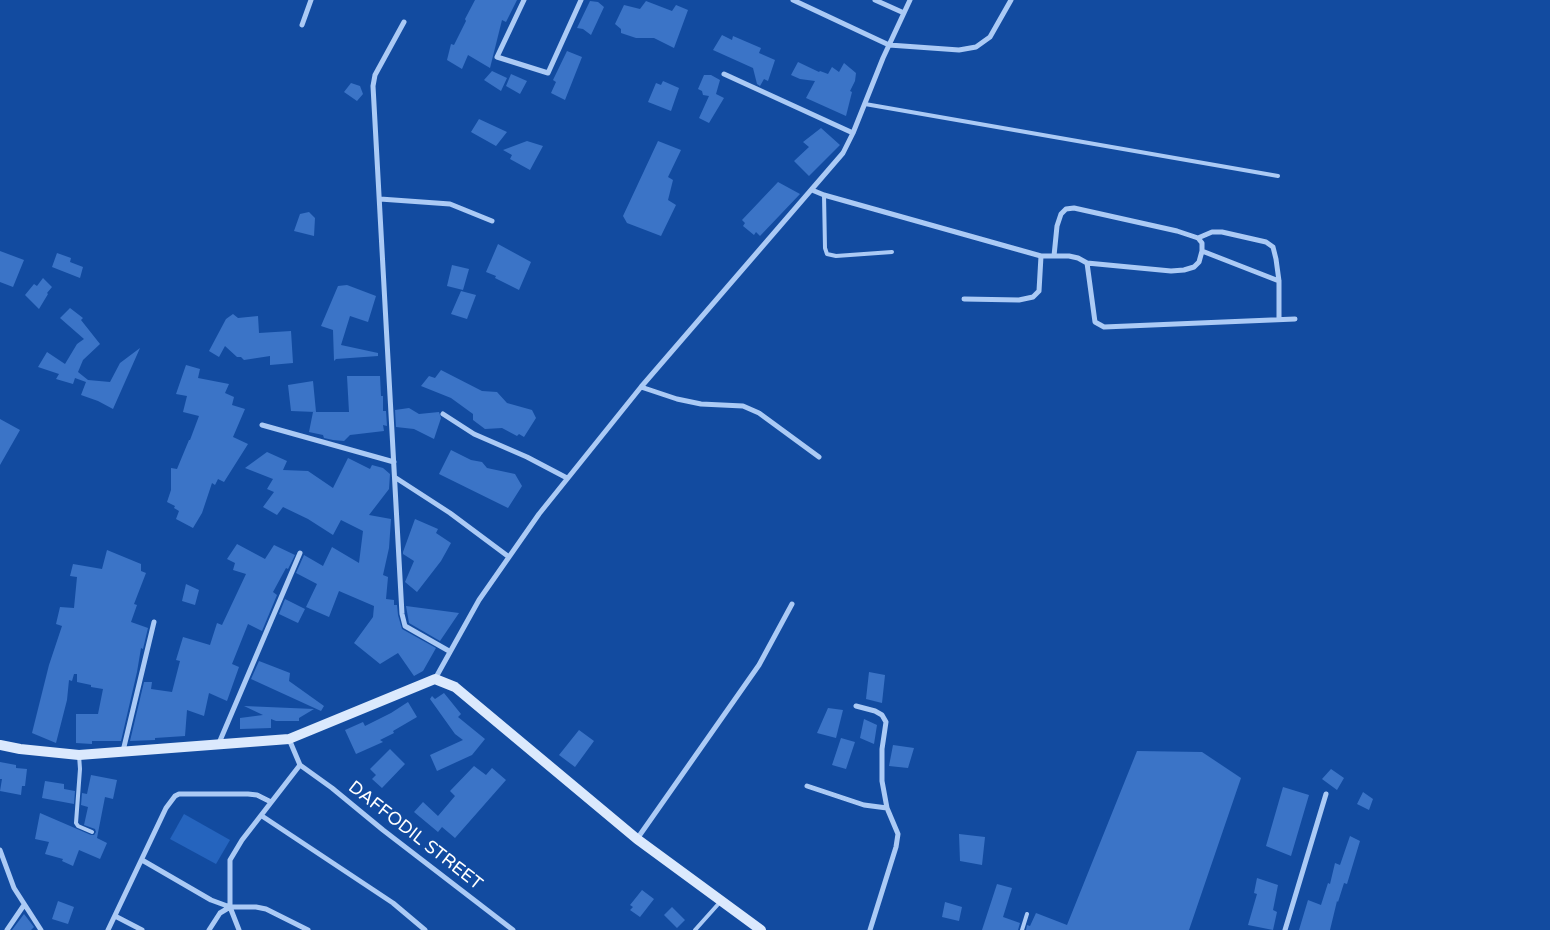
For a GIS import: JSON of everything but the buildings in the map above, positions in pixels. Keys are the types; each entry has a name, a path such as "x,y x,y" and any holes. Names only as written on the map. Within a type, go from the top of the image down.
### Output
{"street":[{"path":"302,25 312,0"},
{"path":"524,0 497,57 548,73 581,0"},
{"path":"793,0 889,45 959,50 976,48 990,37 1011,0"},
{"path":"875,0 904,13"},
{"path":"0,745 79,755 289,739 435,679 479,600 539,514 641,387 843,152 910,0"},
{"path":"404,22 375,75 373,86 396,478 402,621 405,626 449,651"},
{"path":"724,74 853,133"},
{"path":"812,190 1002,247 1041,256 1078,258 1087,263 1171,271 1184,270 1194,267 1199,262 1202,244 1198,238"},
{"path":"380,199 450,204 492,221"},
{"path":"1054,256 1060,214 1066,209 1074,208 1198,238 1212,232 1222,232 1266,242 1273,247 1276,259 1278,319"},
{"path":"1202,251 1278,281"},
{"path":"964,300 1019,300 1032,297 1039,291 1041,256"},
{"path":"1087,263 1095,322 1104,327 1295,319"},
{"path":"641,387 677,399 701,404 743,406 759,413 819,456"},
{"path":"443,414 474,434 527,457 567,478"},
{"path":"262,425 394,462"},
{"path":"396,478 509,557"},
{"path":"219,743 300,553"},
{"path":"637,839 759,666 792,604"},
{"path":"123,751 154,622"},
{"path":"435,679 455,687 637,839 761,930"},
{"path":"856,706 882,714 886,722 882,750 882,781 887,808 898,834 896,847 870,930"},
{"path":"239,930 230,907 230,860 242,840 300,765 289,739"},
{"name":"DAFFODIL STREET","path":"300,765 513,930"},
{"path":"807,786 864,804 887,808"},
{"path":"108,930 166,808 175,796 179,794 248,794 257,795 271,802"},
{"path":"1285,930 1326,794"},
{"path":"262,816 393,903 425,930"},
{"path":"0,850 14,888 41,930"},
{"path":"142,860 211,900 230,907 266,909 308,930"},
{"path":"7,930 24,905"},
{"path":"209,930 220,913 230,907"},
{"path":"115,916 142,930"}],"lane":[{"path":"865,104 1278,176"},
{"path":"824,195 825,248 827,254 836,256 892,252"},
{"path":"79,755 80,769 76,823 78,826 92,832"},
{"path":"695,930 721,901"},
{"path":"1022,930 1027,914"}],"shaded area":[{"path":"184,814 230,840 216,864 170,839"}]}
